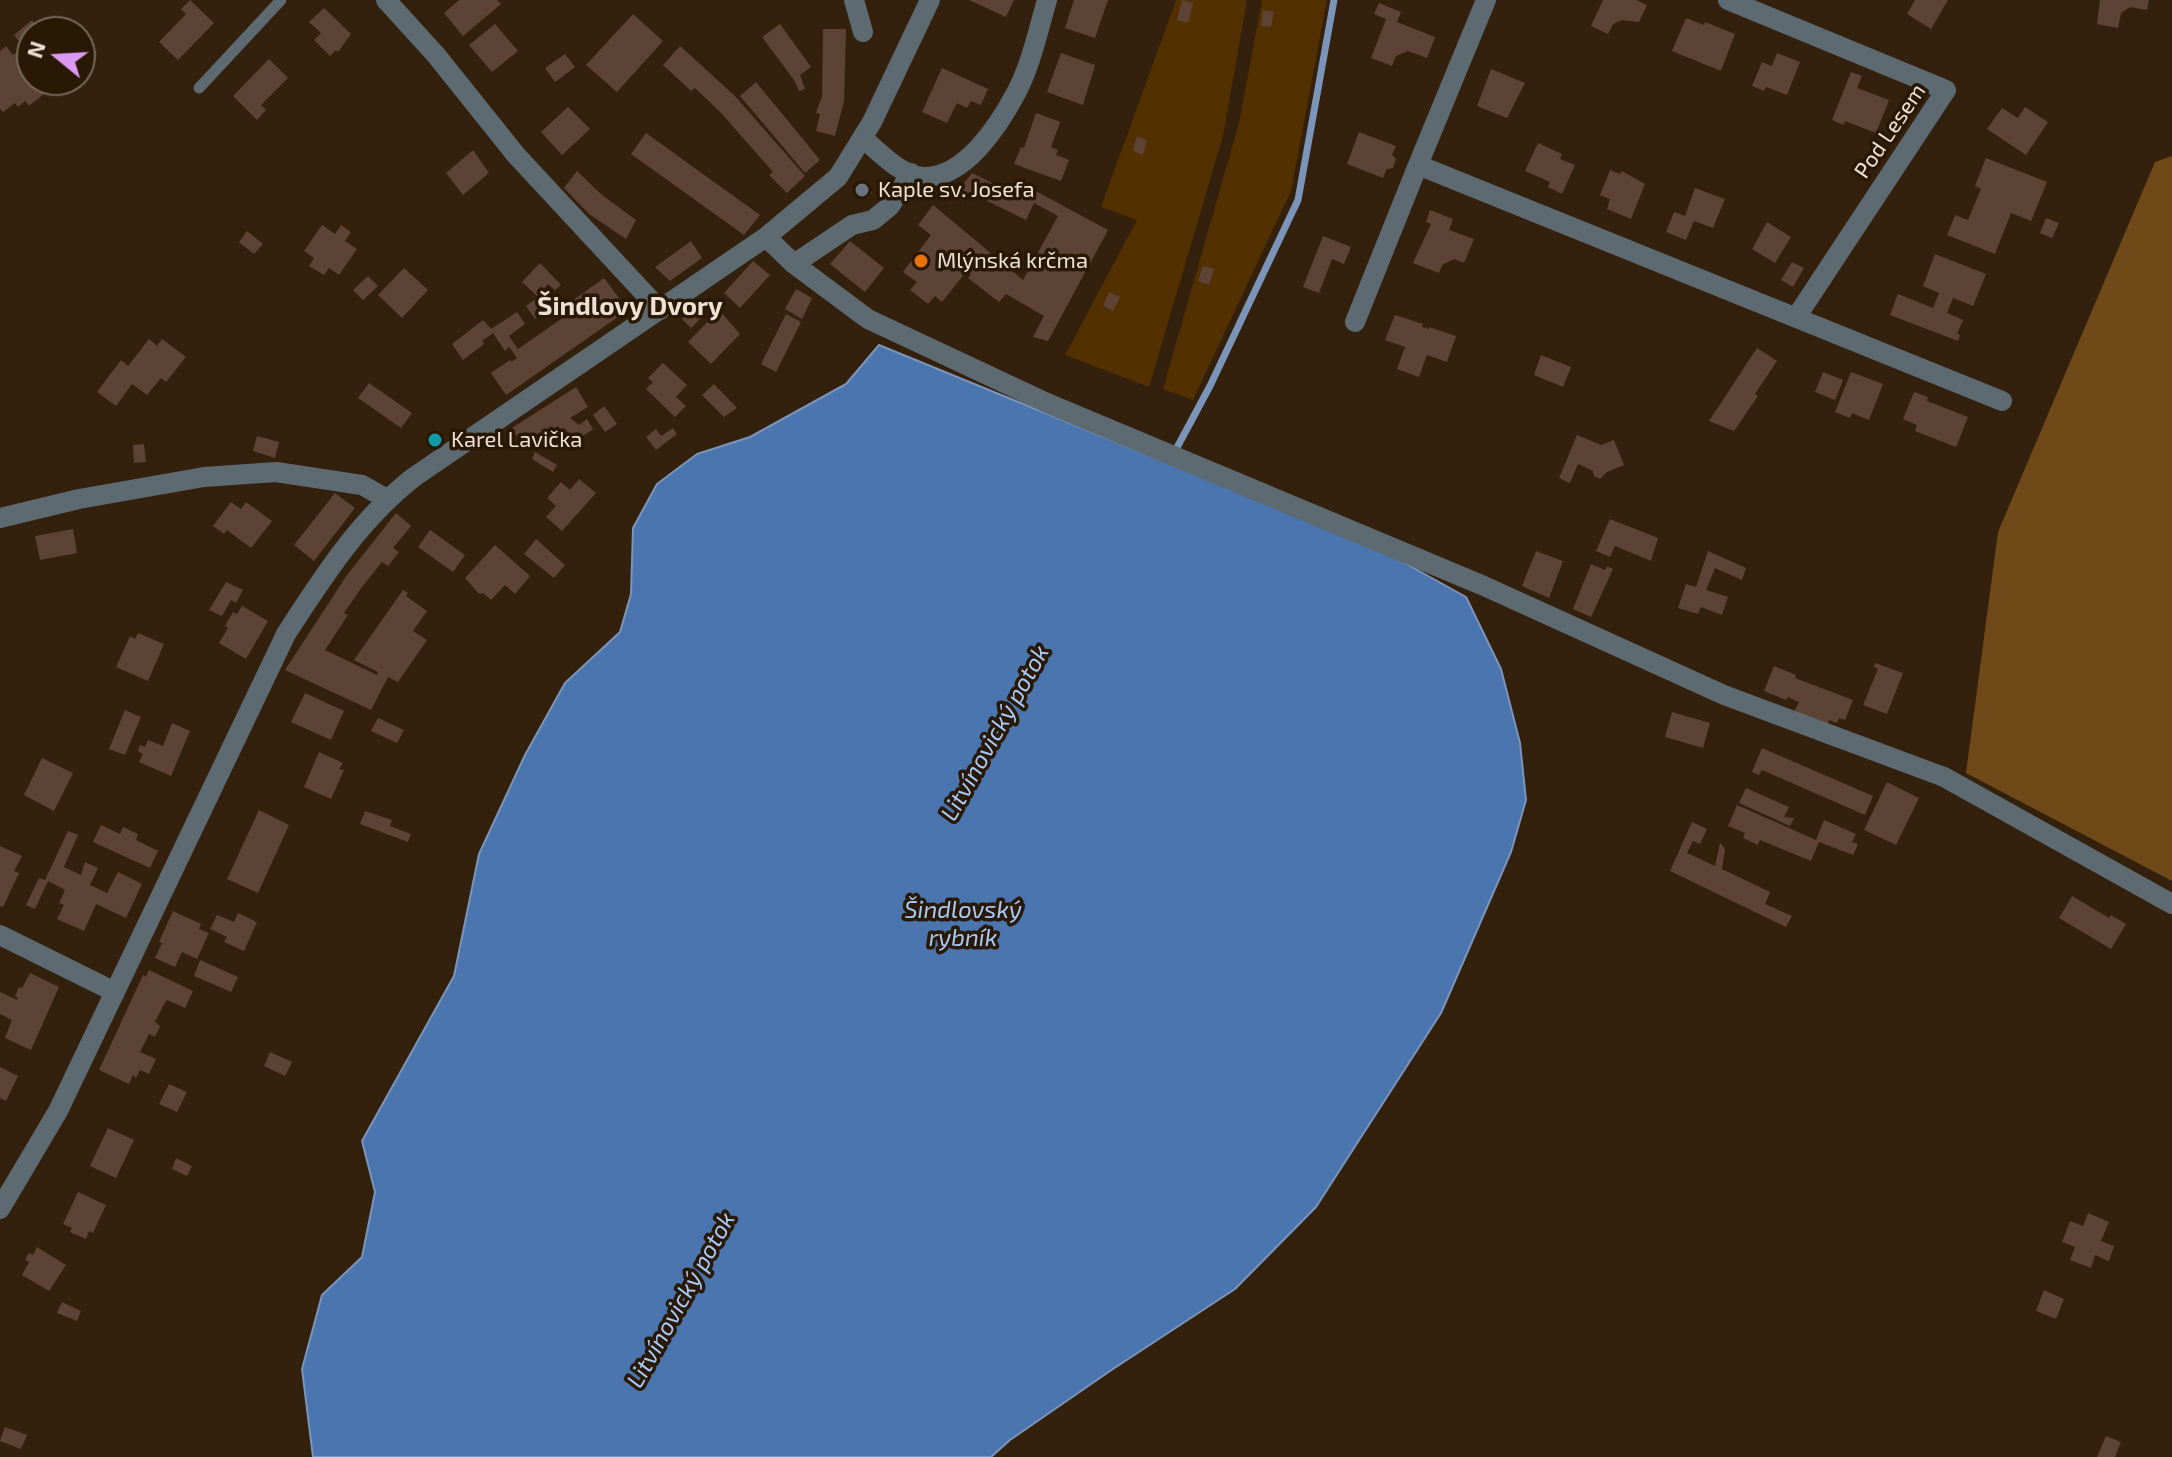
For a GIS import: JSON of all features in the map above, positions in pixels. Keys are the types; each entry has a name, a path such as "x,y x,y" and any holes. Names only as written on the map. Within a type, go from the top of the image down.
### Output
{"street":[{"path":"386,0 436,55 516,155 660,310"},
{"path":"854,0 863,32"},
{"path":"0,1209 58,1111 286,634 324,575 387,499 565,373 766,237 838,177 863,138 930,0"},
{"path":"863,138 901,170 922,177 956,168 997,123 1016,93 1047,0"},
{"path":"1355,322 1486,0"},
{"name":"Pod Lesem","path":"1728,0 1946,90 1797,316"},
{"path":"1418,165 2002,401"},
{"path":"794,264 852,225 873,220 890,206 911,173"},
{"path":"766,237 794,264 868,319 1047,403 1484,586 1724,695 1944,777 2172,904"},
{"path":"0,518 79,499 204,477 276,472 362,485 387,499"},
{"path":"0,935 115,992"}],"lane":[{"path":"199,88 281,0"}],"shaded area":[{"path":"1176,0 1247,0 1223,136 1149,387 1065,355 1137,220 1101,207"},
{"path":"1262,0 1327,0 1291,191 1193,400 1163,389 1239,123"},
{"path":"2172,156 2172,881 1966,773 1998,532 2155,162"}],"water":[{"name":"Šindlovský rybník","path":"879,345 1385,552 1466,597 1501,669 1520,743 1526,800 1511,852 1441,1013 1316,1207 1235,1289 1110,1371 1010,1440 991,1457 313,1457 302,1369 322,1295 362,1257 375,1192 362,1141 454,976 479,854 525,755 565,683 620,632 631,594 633,528 657,484 697,454 750,437 846,384"}],"building":[{"path":"190,0 214,23 178,60 159,42 186,14 181,9"},
{"path":"459,0 497,0 501,4 463,36 444,13"},
{"path":"969,0 1014,0 1006,17"},
{"path":"1074,0 1108,0 1095,38 1065,28"},
{"path":"1182,0 1193,3 1188,23 1177,20"},
{"path":"1603,0 1636,0 1647,5 1639,22 1622,20 1613,24 1608,34 1591,26"},
{"path":"1915,0 1948,0 1931,29 1907,14"},
{"path":"2100,0 2149,0 2147,10 2130,7 2121,13 2118,28 2097,24"},
{"path":"1379,3 1401,12 1397,22 1435,37 1427,58 1408,51 1396,56 1392,66 1371,58 1386,19 1374,14"},
{"path":"324,8 351,34 338,52 336,50 330,56 314,40 321,33 309,22"},
{"path":"1263,10 1274,12 1271,27 1261,26"},
{"path":"633,14 663,41 617,92 586,65"},
{"path":"1686,18 1735,34 1721,71 1672,51"},
{"path":"495,24 518,51 492,72 469,45"},
{"path":"780,24 811,67 800,75 805,89 799,91 762,37"},
{"path":"823,29 846,29 844,101 835,136 816,131 820,114 816,113 822,96"},
{"path":"6,46 13,55 16,53 16,96 42,96 29,106 25,101 18,107 15,103 3,112 0,109 0,51"},
{"path":"680,46 735,96 805,176 787,193 769,175 773,172 722,114 695,88 691,91 663,65"},
{"path":"1061,53 1095,65 1083,105 1047,92"},
{"path":"1777,53 1800,62 1787,95 1766,87 1764,91 1752,86 1762,62 1772,66"},
{"path":"565,54 575,67 555,82 545,68"},
{"path":"269,59 288,78 261,105 266,110 257,120 233,96"},
{"path":"942,68 988,89 981,105 971,101 967,108 957,103 947,123 922,112"},
{"path":"1491,69 1525,83 1507,118 1477,106"},
{"path":"1851,72 1862,76 1857,88 1889,100 1876,133 1845,121 1844,125 1832,120"},
{"path":"756,82 820,160 805,173 740,96"},
{"path":"568,107 590,129 562,155 541,132"},
{"path":"2025,107 2048,122 2026,155 1987,129 2002,108 2018,118"},
{"path":"1036,113 1060,122 1051,147 1058,150 1056,155 1069,160 1061,181 1014,164 1021,147 1024,148"},
{"path":"1359,132 1396,146 1392,155 1396,159 1393,168 1387,169 1383,178 1347,164"},
{"path":"646,133 760,215 744,235 631,154"},
{"path":"1137,136 1147,140 1143,155 1133,151"},
{"path":"1538,143 1562,154 1560,159 1575,165 1562,194 1548,187 1550,182 1525,171"},
{"path":"473,150 489,173 463,195 446,173"},
{"path":"1986,158 2047,182 2031,221 2011,213 1995,254 1947,235 1955,215 1968,220 1981,189 1975,186"},
{"path":"1610,170 1620,174 1622,171 1645,184 1631,219 1607,209 1610,199 1600,195"},
{"path":"577,171 602,195 636,220 626,239 589,214 564,188"},
{"path":"972,173 1025,199 1030,188 1108,230 1048,341 1033,337 1044,316 1006,294 999,302 968,278 971,275 966,272 942,302 935,296 928,304 910,290 917,282 903,272 931,235 918,225 933,205 1023,280 1058,216 1034,203 1026,220 969,192 963,201 954,196"},
{"name":"Kaple sv. Josefa","path":"860,181 872,193 868,198 861,198 853,192"},
{"path":"1695,188 1725,199 1713,228 1694,221 1686,240 1666,232 1674,212 1685,216"},
{"path":"1430,210 1453,219 1449,230 1474,239 1464,263 1454,259 1442,265 1439,273 1413,263 1431,224 1426,222"},
{"path":"2046,218 2059,223 2052,238 2040,233"},
{"path":"1767,222 1791,237 1775,263 1752,249"},
{"path":"322,225 335,234 341,225 351,232 345,241 357,249 339,275 329,268 324,275 309,266 314,258 304,251"},
{"path":"247,231 263,244 254,254 239,242"},
{"path":"1323,236 1351,247 1344,264 1332,259 1319,293 1303,287"},
{"path":"691,241 702,258 670,281 655,267"},
{"path":"850,241 884,268 865,292 830,264"},
{"path":"1935,254 1986,274 1973,306 1953,298 1947,313 1963,320 1957,334 1960,335 1958,341 1890,315 1898,294 1933,308 1939,293 1923,286"},
{"path":"753,261 770,275 740,308 724,293"},
{"path":"1792,262 1804,268 1793,287 1781,280"},
{"path":"540,263 561,285 555,290 548,284 537,296 522,282"},
{"path":"1203,266 1214,269 1209,285 1198,281"},
{"path":"404,268 428,290 402,318 378,295"},
{"path":"368,276 378,286 363,300 353,290"},
{"path":"604,278 628,310 506,395 491,373 517,358 509,347 505,351 493,333 463,360 452,344 483,320 491,329 517,312 525,324 509,336 518,349 577,308 572,301"},
{"path":"796,289 812,298 802,319 785,309"},
{"path":"1109,292 1120,297 1113,311 1103,306"},
{"path":"538,297 547,310 535,319 526,306"},
{"path":"693,307 703,316 691,328 682,319"},
{"path":"719,310 740,334 711,364 688,342"},
{"path":"786,314 801,322 776,372 761,364"},
{"path":"1395,315 1423,324 1422,327 1456,336 1447,362 1427,355 1419,377 1397,369 1405,347 1385,340"},
{"path":"149,339 157,346 162,339 186,357 166,382 161,378 147,395 132,384 116,406 97,392 121,360 128,366"},
{"path":"1757,348 1777,361 1755,394 1758,396 1734,431 1709,421"},
{"path":"1541,355 1571,367 1563,387 1534,375"},
{"path":"663,363 687,385 676,397 686,406 675,417 646,389 653,382 648,378"},
{"path":"1823,372 1843,380 1835,400 1815,392"},
{"path":"1851,372 1883,384 1869,420 1852,413 1850,418 1835,412"},
{"path":"369,383 412,413 401,428 358,398"},
{"path":"714,384 737,408 724,417 702,395"},
{"path":"576,387 588,407 570,418 579,425 587,419 593,429 579,439 566,431 561,440 557,434 542,444 536,435 521,443 512,428"},
{"path":"1914,392 1928,397 1927,401 1968,417 1956,447 1915,431 1917,425 1903,419"},
{"path":"604,406 617,424 605,432 593,415"},
{"path":"673,428 677,434 656,450 646,437 656,429 661,436"},
{"path":"1577,435 1601,445 1614,440 1624,465 1607,472 1600,479 1594,476 1593,471 1578,464 1570,483 1559,478"},
{"path":"257,436 279,442 275,458 253,451"},
{"path":"144,444 146,462 134,463 133,445"},
{"path":"535,452 557,465 553,472 532,459"},
{"path":"579,479 596,493 562,531 546,517 556,506 547,498 561,482 570,490"},
{"path":"335,493 355,508 314,561 294,545"},
{"path":"231,502 241,509 246,502 272,521 251,548 227,530 224,534 213,526"},
{"path":"396,513 411,526 393,548 399,552 388,566 382,562 362,587 325,650 377,675 378,672 354,660 403,590 408,593 406,596 427,611 413,631 427,640 398,682 388,677 371,710 285,670 347,575"},
{"path":"1610,519 1658,538 1651,561 1615,546 1610,557 1596,551"},
{"path":"73,529 77,553 40,560 35,536"},
{"path":"430,530 465,555 453,572 418,547"},
{"path":"536,539 565,565 554,578 524,554"},
{"path":"495,545 530,576 515,594 505,585 491,600 483,593 479,594 465,578"},
{"path":"1536,551 1563,561 1549,598 1522,586"},
{"path":"1708,551 1746,568 1742,580 1715,568 1706,590 1728,597 1722,615 1701,607 1698,614 1678,608 1686,584 1696,587"},
{"path":"1591,564 1605,570 1607,566 1613,569 1591,617 1573,609"},
{"path":"226,582 243,590 236,603 231,600 222,616 209,610"},
{"path":"242,606 268,621 246,659 219,643 233,612 237,614"},
{"path":"138,633 164,644 148,681 116,667 130,636 135,639"},
{"path":"1875,663 1903,673 1887,714 1863,705 1878,669 1874,667"},
{"path":"1774,666 1796,675 1795,678 1853,700 1845,720 1839,718 1837,723 1829,720 1828,725 1794,712 1799,702 1764,691"},
{"path":"305,693 344,711 331,740 291,722"},
{"path":"125,710 141,717 125,755 109,749"},
{"path":"1672,712 1710,723 1703,748 1665,737"},
{"path":"378,718 404,730 397,743 371,731"},
{"path":"172,723 190,731 171,776 139,762 143,754 138,751 140,745 145,747 148,740 163,746"},
{"path":"1762,748 1873,796 1865,815 1762,770 1759,775 1752,772"},
{"path":"319,752 343,763 339,769 344,770 331,799 304,787"},
{"path":"42,758 73,773 54,811 24,795"},
{"path":"1887,782 1919,798 1896,845 1864,830"},
{"path":"1746,788 1789,807 1784,817 1794,818 1790,826 1739,803"},
{"path":"1737,805 1816,840 1824,820 1856,834 1852,842 1858,844 1853,855 1819,842 1811,861 1760,840 1758,845 1743,838 1745,833 1728,826"},
{"path":"259,810 289,825 258,893 227,879"},
{"path":"365,811 392,820 390,826 411,834 408,842 360,824"},
{"path":"1692,822 1707,829 1700,844 1693,841 1687,853 1715,866 1720,843 1725,849 1722,869 1770,892 1765,904 1792,916 1786,927 1670,871"},
{"path":"101,825 120,834 123,827 138,834 136,840 158,851 150,868 93,842"},
{"path":"68,831 78,835 64,867 81,875 85,862 98,868 90,885 107,893 118,872 142,884 126,918 96,904 84,931 57,919 64,905 59,903 65,890 48,881 35,909 26,905 39,878 45,880"},
{"path":"0,846 22,856 14,871 19,873 3,907 0,906"},
{"path":"2072,896 2109,918 2111,915 2126,924 2111,949 2059,918"},
{"path":"173,911 201,924 199,929 209,933 197,959 182,952 175,967 155,958"},
{"path":"238,913 257,922 244,951 224,942 227,937 210,929 217,915 234,922"},
{"path":"200,960 238,977 231,992 194,976"},
{"path":"149,970 193,991 185,1008 167,1000 155,1022 160,1026 155,1037 149,1034 140,1052 156,1059 149,1074 140,1070 136,1078 133,1075 129,1084 99,1070 143,975 146,977"},
{"path":"30,973 59,987 31,1050 5,1038 12,1020 0,1014 0,992 17,1000 15,996 19,987 22,988"},
{"path":"270,1052 292,1062 285,1076 264,1066"},
{"path":"0,1067 18,1076 6,1101 0,1098"},
{"path":"169,1084 187,1092 177,1112 159,1104"},
{"path":"108,1128 134,1140 116,1178 90,1166"},
{"path":"176,1158 192,1166 187,1176 172,1169"},
{"path":"78,1192 106,1205 93,1233 89,1231 86,1239 70,1232 72,1228 63,1224"},
{"path":"2088,1213 2109,1222 2101,1241 2114,1246 2109,1261 2095,1255 2091,1268 2070,1260 2075,1247 2062,1242 2070,1221 2083,1226"},
{"path":"37,1247 66,1265 49,1291 22,1275 29,1262 25,1260 29,1253 33,1255"},
{"path":"2044,1290 2064,1299 2056,1319 2036,1311"},
{"path":"62,1302 81,1311 77,1321 57,1313"},
{"path":"5,1427 27,1435 21,1449 0,1441"},
{"path":"2106,1436 2121,1442 2115,1457 2097,1457"}],"waterway":[{"name":"Litvínovický potok","path":"1173,455 1210,386 1298,200 1334,0"}],"place":[{"name":"Kaple sv. Josefa","path":"862,190"},
{"name":"Mlýnská krčma","path":"921,261"},
{"name":"Karel Lavička","path":"435,440"}],"district":[{"name":"Šindlovy Dvory","path":"630,306"}]}
